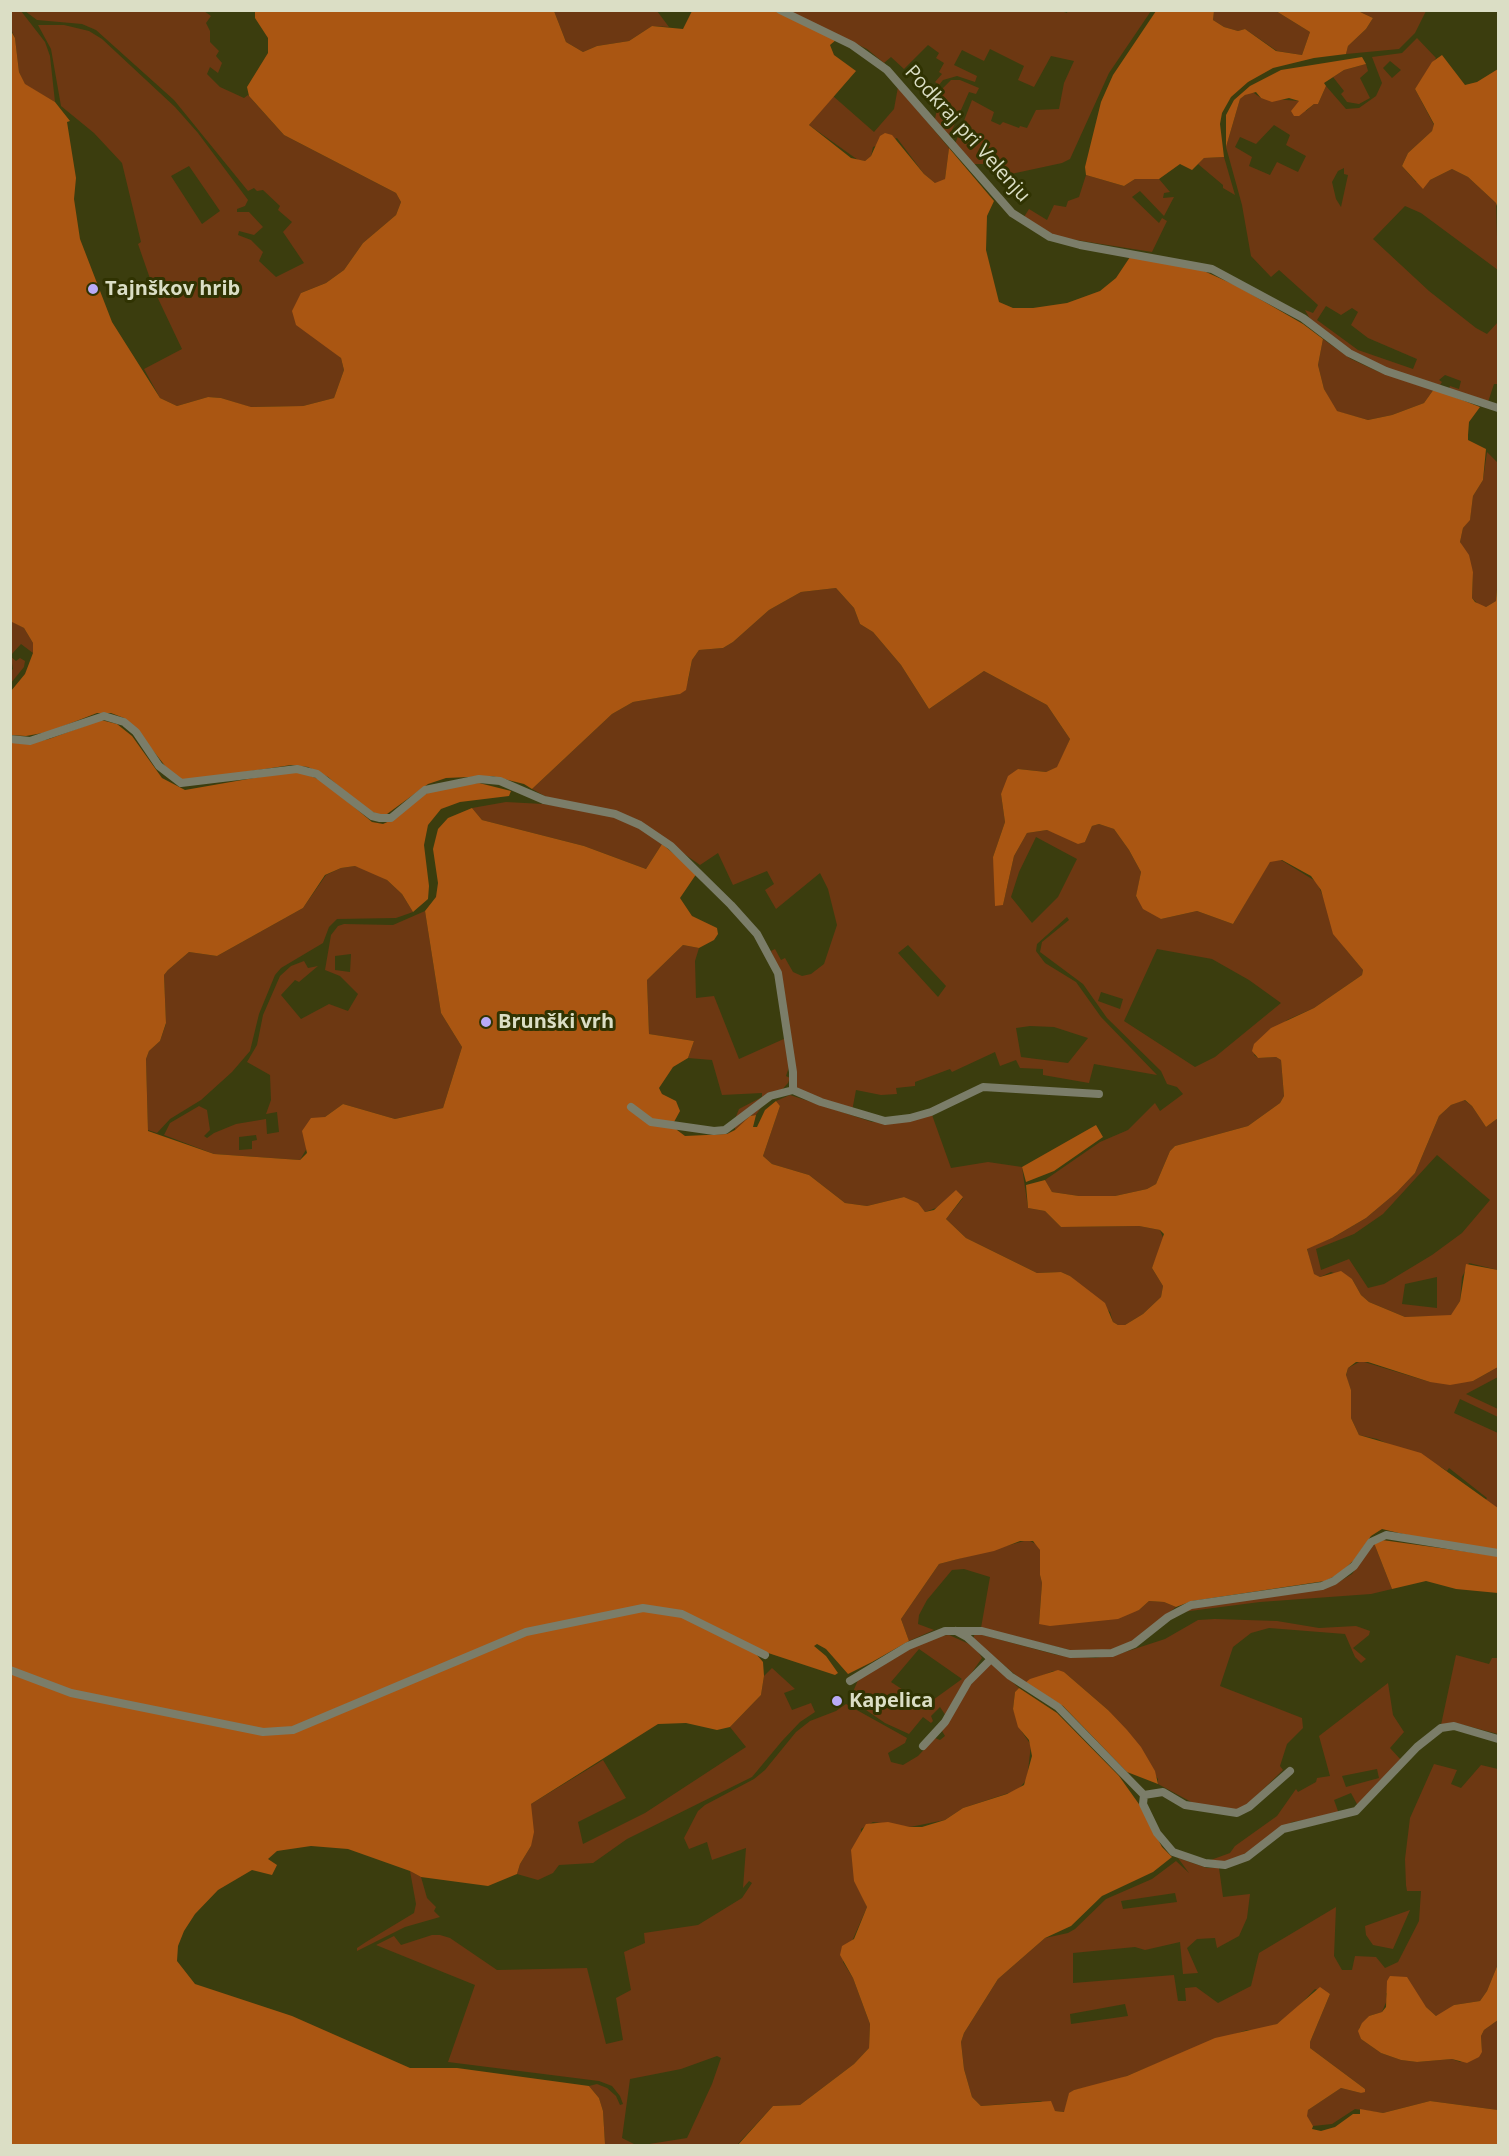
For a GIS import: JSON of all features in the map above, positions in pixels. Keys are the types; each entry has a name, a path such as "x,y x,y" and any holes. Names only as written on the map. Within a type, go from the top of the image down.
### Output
{"street":[{"name":"Podkraj pri Velenju","path":"780,10 852,45 886,70 1012,213 1050,237 1080,245 1212,268 1303,318 1349,353 1386,371 1498,408"},
{"path":"10,739 30,741 104,716 124,722 136,732 159,766 182,783 289,769 308,771 334,785 372,816 391,818 425,790 478,779 500,781 544,800 615,814 640,825 671,846 731,904 757,934 778,974 793,1072 793,1090"},
{"path":"631,1107 651,1122 714,1131 726,1130 770,1096 793,1090 821,1102 885,1121 910,1118 931,1112 983,1087 1099,1094"},
{"path":"849,1681 923,1638 954,1630 982,1631 1070,1654 1098,1655 1129,1647 1168,1617 1191,1605 1322,1586 1334,1581 1353,1566 1371,1542 1386,1534 1498,1553"},
{"path":"10,1670 70,1693 263,1732 293,1730 526,1632 643,1608 682,1614 765,1655"},
{"path":"954,1630 966,1637 1010,1676 1058,1707 1144,1795"},
{"path":"923,1746 945,1722 968,1682 991,1659"},
{"path":"1144,1795 1143,1804 1157,1833 1173,1852 1205,1863 1224,1865 1248,1857 1283,1829 1356,1811 1417,1747 1441,1728 1454,1726 1498,1738"},
{"path":"1144,1795 1163,1792 1185,1805 1237,1813 1249,1807 1290,1771"}],"shaded area":[{"path":"773,10 836,40 830,45 834,55 856,71 809,125 851,158 865,161 871,156 880,136 885,133 892,135 924,174 935,183 945,179 949,148 994,201 987,216 986,250 999,302 1013,308 1033,308 1067,303 1100,291 1116,278 1132,254 1195,267 1237,286 1303,324 1323,339 1318,365 1324,389 1337,411 1368,420 1392,415 1424,403 1434,389 1480,407 1469,422 1468,440 1486,449 1483,480 1473,496 1470,520 1463,528 1460,542 1469,555 1473,572 1472,598 1475,602 1486,607 1496,601 1498,578 1498,1118 1486,1127 1472,1106 1465,1100 1451,1105 1439,1116 1415,1173 1397,1192 1366,1218 1332,1238 1307,1249 1314,1274 1320,1277 1341,1271 1352,1279 1361,1295 1369,1302 1405,1317 1451,1315 1460,1301 1466,1264 1498,1270 1498,1367 1473,1381 1450,1385 1430,1382 1368,1362 1356,1362 1348,1368 1346,1375 1351,1390 1351,1418 1359,1435 1421,1453 1498,1508 1498,1550 1424,1539 1382,1529 1371,1536 1354,1560 1339,1574 1325,1581 1192,1601 1176,1607 1164,1602 1149,1601 1139,1610 1118,1619 1050,1626 1039,1624 1042,1583 1040,1550 1033,1541 1020,1541 994,1551 939,1564 901,1619 909,1641 848,1674 826,1649 817,1644 814,1646 826,1656 838,1673 835,1675 759,1650 757,1655 763,1662 764,1676 761,1695 730,1727 717,1730 686,1723 658,1724 531,1804 534,1832 531,1846 517,1874 488,1886 421,1877 348,1849 311,1846 277,1851 268,1859 277,1865 272,1875 252,1870 218,1890 195,1914 184,1931 178,1946 177,1961 195,1984 292,2016 410,2068 457,2068 589,2086 599,2098 603,2111 605,2144 607,2145 11,2145 11,742 25,744 49,739 101,720 117,724 132,736 162,778 185,790 288,772 303,773 323,781 372,822 383,824 396,818 422,795 451,785 479,783 511,791 509,796 460,802 441,809 428,825 424,845 429,886 428,899 413,912 402,894 387,880 355,866 341,868 325,875 303,908 217,956 189,952 168,970 164,975 166,1023 160,1041 149,1051 146,1059 148,1131 214,1154 300,1160 307,1153 302,1131 311,1118 325,1117 343,1104 395,1119 443,1108 462,1047 441,1013 425,911 436,897 438,883 433,849 438,829 448,818 472,808 482,820 584,846 646,869 662,844 697,873 680,898 692,916 717,928 718,934 714,940 699,948 683,945 647,980 649,1034 694,1041 688,1058 673,1067 659,1088 662,1094 676,1101 680,1111 674,1122 677,1130 685,1136 727,1134 750,1116 756,1115 753,1127 757,1127 765,1110 776,1101 780,1106 763,1156 772,1164 809,1175 845,1203 867,1206 904,1197 918,1203 925,1212 934,1210 956,1190 963,1197 946,1219 966,1238 1037,1273 1061,1272 1070,1276 1105,1303 1113,1322 1118,1325 1125,1325 1143,1314 1161,1297 1163,1286 1152,1268 1164,1234 1160,1230 1139,1226 1061,1227 1045,1211 1028,1208 1026,1185 1045,1180 1052,1192 1079,1196 1115,1196 1147,1189 1156,1184 1170,1151 1175,1146 1248,1126 1280,1103 1284,1096 1281,1060 1276,1057 1258,1058 1252,1051 1254,1044 1271,1028 1314,1008 1362,975 1363,970 1333,934 1321,890 1311,876 1282,860 1270,862 1233,924 1197,911 1161,919 1143,909 1136,896 1141,872 1129,850 1114,829 1099,824 1092,826 1085,842 1078,844 1047,830 1027,833 1014,856 1003,905 995,906 993,857 1005,822 1001,794 1008,776 1018,769 1046,772 1057,767 1070,739 1047,705 984,671 929,709 901,665 873,632 860,624 854,608 836,588 801,592 769,610 723,648 699,650 692,660 686,690 680,694 633,702 612,714 532,789 524,784 492,776 446,778 428,784 387,814 377,814 364,808 328,777 308,767 291,765 186,781 174,777 135,728 124,718 111,713 97,713 48,732 26,736 11,735 11,691 25,674 33,653 33,643 24,628 10,621 10,29 15,38 19,72 25,84 55,102 70,121 67,122 76,178 74,199 80,239 112,322 160,398 177,406 208,397 221,398 251,407 303,406 334,398 344,370 341,358 296,325 292,311 301,293 326,283 344,270 363,243 396,215 401,202 396,193 284,135 249,96 247,87 268,53 268,38 255,18 255,11 554,11 566,42 583,52 597,46 629,41 652,26 683,29 692,11"},
{"path":"1058,10 1067,13 1068,10 1151,11 1109,73 1070,159 1062,163 1011,174 986,164 970,164 955,144 972,100 994,112 991,121 1000,125 1003,122 1019,128 1020,126 1027,128 1036,110 1059,109 1064,83 1074,61 1051,56 1034,87 1018,80 1024,66 990,49 984,61 962,50 954,65 977,76 975,82 957,76 943,80 939,85 935,82 942,74 939,72 944,63 936,58 939,53 928,45 904,69 891,57 884,63 867,49 791,12"},
{"path":"1214,10 1276,11 1310,32 1302,55 1277,51 1245,29 1238,31 1224,27 1213,20"},
{"path":"10,11 21,11 45,42 50,56 55,102 25,85 19,72"},
{"path":"25,11 204,11 211,16 206,23 210,31 210,42 219,51 216,56 222,63 218,73 210,67 207,74 220,87 244,98 248,95 284,135 396,193 401,202 396,215 363,243 344,270 326,283 301,293 323,343 341,358 344,370 334,398 303,406 250,407 221,398 208,397 177,406 160,398 144,369 182,349 154,290 138,244 141,242 122,163 94,133 61,106 51,49 38,25 64,25 89,31 102,39 175,107 198,133 248,200 245,206 237,209 237,212 249,212 263,227 254,235 239,231 238,235 251,240 263,252 259,261 276,277 304,263 283,232 292,222 278,210 280,206 263,190 257,191 254,188 248,191 174,100 96,30 82,24 37,20","holes":["189,166 220,211 202,224 171,176"]},
{"path":"554,11 657,11 669,27 652,26 629,41 597,46 583,52 566,42"},
{"path":"1156,11 1214,11 1213,20 1224,27 1238,31 1245,29 1276,51 1302,55 1310,32 1276,11 1358,11 1373,18 1366,29 1348,46 1346,54 1314,58 1273,68 1248,82 1231,97 1222,113 1220,124 1224,157 1204,158 1192,170 1180,164 1159,179 1135,179 1124,186 1086,175 1085,167 1101,102 1113,75"},
{"path":"1358,11 1426,11 1415,33 1399,49 1346,54 1348,46 1366,29 1373,18"},
{"path":"1417,38 1436,58 1415,89 1434,125 1432,131 1408,153 1402,166 1416,182 1430,180 1452,169 1468,177 1496,203 1498,270 1421,213 1405,206 1373,239 1429,291 1476,328 1487,334 1498,322 1498,384 1494,384 1488,402 1449,389 1450,386 1459,389 1461,381 1445,375 1439,380 1442,382 1440,385 1393,371 1347,349 1310,319 1305,310 1313,313 1318,305 1279,270 1271,277 1251,256 1242,205 1226,147 1240,99 1251,91 1261,98 1299,101 1306,111 1314,104 1318,104 1326,86 1346,109 1359,108 1376,96 1382,83 1372,57 1402,53","holes":["1390,61 1401,70 1392,78 1383,68","1274,125 1290,135 1286,145 1306,156 1298,172 1277,162 1270,175 1249,166 1252,157 1235,147 1240,137 1256,144","1344,168 1344,174 1348,175 1341,207 1336,199 1332,182 1338,171","1326,306 1341,315 1352,308 1358,312 1351,325 1368,338 1417,359 1413,369 1358,350 1317,320"]},
{"path":"1442,55 1465,85 1477,82 1498,69 1498,209 1496,203 1468,177 1452,169 1430,180 1423,189 1402,166 1408,153 1432,131 1434,124 1415,89 1432,62"},
{"path":"1362,57 1366,64 1344,70 1324,83 1326,86 1318,104 1314,104 1299,116 1294,116 1291,111 1299,101 1289,98 1272,102 1261,98 1256,92 1245,95 1240,99 1226,147 1226,115 1234,100 1250,86 1281,70"},
{"path":"1366,64 1368,71 1360,78 1370,98 1359,104 1347,102 1341,94 1344,91 1333,77 1344,70"},
{"path":"951,80 960,80 979,88 976,94 969,92 948,139 935,119 941,90"},
{"path":"898,87 949,148 945,179 941,183 935,183 924,174 897,138 873,147 871,156 865,161 858,160 809,125 833,96 874,132 894,109"},
{"path":"1224,157 1235,195 1223,188 1223,185 1198,164 1204,158"},
{"path":"1086,175 1124,186 1135,179 1159,179 1170,192 1164,193 1163,198 1174,197 1164,216 1140,191 1132,197 1159,223 1162,218 1167,221 1152,252 1057,237 1024,217 1029,209 1047,220 1054,205 1066,207 1068,201 1079,197"},
{"path":"1323,339 1351,359 1379,372 1434,389 1424,403 1392,415 1368,420 1336,411 1324,389 1318,365"},
{"path":"1487,452 1498,463 1498,578 1496,601 1486,607 1480,606 1472,598 1473,572 1460,542 1463,528 1470,519 1473,496 1483,480"},
{"path":"836,588 854,608 860,624 873,632 901,665 929,709 984,671 1047,705 1070,739 1058,767 1046,772 1018,769 1001,794 1005,822 993,857 1003,905 1014,856 1027,833 1047,830 1085,842 1092,826 1099,824 1114,829 1129,850 1141,872 1136,897 1161,919 1197,911 1233,924 1270,861 1281,860 1317,882 1344,947 1363,970 1362,975 1314,1008 1287,1020 1254,1055 1258,1058 1276,1057 1281,1060 1284,1096 1280,1103 1248,1126 1175,1146 1170,1151 1156,1184 1147,1189 1115,1196 1079,1196 1052,1192 1045,1180 1100,1142 1128,1130 1155,1103 1160,1111 1183,1094 1177,1087 1167,1084 1161,1071 1107,1018 1083,984 1040,952 1042,942 1069,920 1067,917 1037,944 1036,951 1045,963 1076,982 1101,1017 1157,1075 1094,1064 1089,1083 1043,1075 1043,1069 1020,1068 1016,1060 1000,1066 995,1052 952,1072 950,1069 915,1082 915,1086 896,1088 897,1094 881,1095 856,1090 852,1111 797,1090 780,973 771,951 775,949 781,960 785,958 793,972 802,976 811,974 824,964 837,925 828,889 820,873 776,909 765,890 774,884 767,871 733,885 718,853 700,865 633,818 612,810 552,800 532,789 612,714 633,702 679,694 688,681 692,660 699,650 723,648 769,610 801,592","holes":["1036,837 1077,859 1058,897 1032,923 1011,897 1019,872","908,945 946,986 938,997 898,953","1157,949 1212,959 1249,980 1281,1003 1215,1057 1195,1067 1124,1021","1101,992 1123,999 1120,1009 1098,1001","1054,1027 1088,1038 1068,1063 1021,1057 1016,1028"]},
{"path":"11,621 24,628 33,643 33,653 21,644 11,655"},
{"path":"11,657 16,661 20,658 25,661 24,667 11,683 13,669"},
{"path":"506,802 543,804 607,814 629,821 662,844 646,869 584,846 482,820 472,808"},
{"path":"355,866 368,869 387,880 402,894 413,912 396,918 337,919 329,927 323,943 281,968 275,975 259,1014 250,1051 232,1072 201,1100 170,1119 157,1133 148,1130 146,1059 149,1051 160,1041 166,1024 164,975 189,952 217,956 303,908 326,875 341,868"},
{"path":"425,911 441,1013 462,1047 443,1108 395,1119 343,1104 325,1117 300,1160 214,1154 164,1135 170,1123 199,1106 207,1110 210,1130 204,1136 207,1138 236,1124 266,1119 267,1134 279,1132 277,1112 266,1114 271,1100 270,1075 247,1062 257,1045 263,1015 280,976 291,966 304,961 308,968 318,966 299,982 295,980 281,995 301,1019 329,1004 348,1011 358,994 340,976 325,970 331,935 338,926 344,924 393,925","holes":["351,954 350,972 335,970 335,956","256,1135 257,1140 252,1141 252,1149 239,1150 239,1137"]},
{"path":"683,945 699,948 695,961 696,998 714,996 739,1059 786,1038 789,1067 786,1076 790,1078 788,1083 779,1093 764,1103 756,1115 750,1116 735,1130 735,1119 739,1109 762,1097 762,1093 722,1095 712,1060 688,1058 694,1041 649,1034 647,980"},
{"path":"790,1095 872,1122 900,1123 932,1115 951,1168 988,1162 1022,1167 1028,1208 1045,1211 1061,1227 1139,1226 1160,1230 1164,1240 1152,1268 1163,1286 1161,1297 1143,1314 1125,1325 1118,1325 1113,1322 1110,1312 1070,1276 1061,1272 1037,1273 966,1238 946,1219 963,1198 925,1212 917,1203 904,1197 867,1206 845,1203 809,1175 772,1164 763,1156 780,1106 776,1101"},
{"path":"1464,1100 1472,1106 1486,1127 1498,1118 1498,1270 1469,1263 1462,1277 1460,1301 1451,1316 1405,1317 1369,1302 1361,1295 1352,1279 1331,1272 1320,1277 1313,1274 1307,1248 1332,1238 1366,1218 1397,1192 1415,1173 1439,1116 1451,1105","holes":["1437,1155 1490,1200 1462,1233 1432,1255 1384,1284 1368,1288 1349,1259 1321,1270 1316,1249 1354,1234 1383,1214","1437,1277 1437,1308 1402,1304 1405,1284"]},
{"path":"1096,1125 1103,1137 1054,1171 1026,1182 1022,1167"},
{"path":"1361,1361 1430,1382 1473,1381 1498,1367 1498,1377 1466,1394 1498,1409 1498,1417 1460,1399 1454,1413 1498,1433 1498,1508 1485,1501 1487,1498 1449,1468 1447,1471 1377,1439 1359,1435 1351,1418 1351,1390 1346,1376 1348,1368"},
{"path":"1028,1540 1038,1545 1040,1550 1042,1583 1039,1623 1139,1610 1149,1601 1164,1602 1176,1607 1137,1638 1119,1649 1078,1652 981,1628 990,1577 964,1569 952,1570 927,1600 919,1615 918,1624 934,1630 909,1641 901,1619 939,1564"},
{"path":"1382,1540 1498,1556 1498,1593 1456,1589 1426,1581 1392,1589 1374,1543"},
{"path":"1374,1543 1392,1589 1371,1594 1260,1602 1182,1612 1192,1608 1332,1586 1352,1574"},
{"path":"1198,1620 1277,1621 1319,1628 1356,1626 1370,1631 1369,1635 1353,1648 1366,1659 1361,1663 1355,1657 1345,1634 1269,1628 1251,1633 1233,1647 1220,1686 1302,1718 1303,1728 1287,1744 1280,1766 1283,1770 1250,1802 1236,1811 1195,1804 1158,1784 1158,1779 1108,1710 1064,1672 1053,1671 1025,1683 973,1639 975,1633 1057,1655 1095,1658 1119,1654 1165,1639"},
{"path":"949,1635 967,1643 977,1650 982,1658 956,1695 946,1716 940,1707 931,1716 933,1721 931,1723 923,1717 909,1734 885,1723 850,1699 858,1680 903,1652 939,1636","holes":["919,1649 962,1679 926,1705 891,1682"]},
{"path":"1456,1655 1489,1664 1492,1658 1498,1658 1498,1734 1456,1723 1441,1725"},
{"path":"988,1664 992,1664 1019,1688 1015,1692 1013,1709 1022,1732 1031,1745 1027,1779 1018,1790 963,1808 945,1820 910,1827 873,1822 861,1829 863,1898 867,1907 843,1962 853,1978 870,2024 869,2048 854,2064 800,2105 773,2106 737,2145 643,2145 687,2138 712,2084 721,2058 717,2056 681,2069 630,2079 622,2138 636,2145 607,2145 605,2144 603,2111 599,2098 589,2086 597,2084 607,2088 616,2096 620,2105 623,2104 612,2086 599,2081 448,2062 475,1985 376,1945 394,1936 401,1945 432,1935 440,1935 450,1938 497,1970 587,1968 606,2044 623,2040 616,1998 631,1990 624,1952 645,1943 644,1933 698,1925 742,1898 752,1883 749,1881 743,1888 746,1848 712,1860 707,1842 689,1849 684,1838 698,1811 754,1779 765,1770 796,1732 810,1721 836,1711 846,1704 907,1738 905,1743 888,1753 891,1762 903,1765 918,1756 935,1738 940,1740 945,1736 942,1731 957,1701"},
{"path":"772,1668 795,1689 784,1693 792,1710 811,1703 815,1712 800,1722 752,1777 627,1839 593,1863 559,1865 553,1873 538,1880 517,1874 531,1846 531,1804 603,1760 626,1798 578,1822 583,1844 645,1813 746,1747 730,1727 761,1695 764,1676"},
{"path":"1058,1670 1064,1672 1108,1710 1127,1730 1141,1747 1155,1771 1158,1784 1127,1772 1063,1706 1025,1683 1030,1679"},
{"path":"1388,1683 1393,1715 1404,1732 1390,1748 1401,1760 1358,1806 1351,1793 1334,1800 1339,1814 1292,1822 1240,1857 1218,1863 1208,1861 1230,1853 1235,1846 1277,1816 1296,1789 1298,1792 1316,1782 1317,1778 1330,1776 1319,1736","holes":["1377,1769 1379,1778 1346,1787 1342,1776"]},
{"path":"1019,1688 1057,1713 1119,1776 1141,1807 1162,1847 1172,1857 1153,1872 1102,1896 1071,1926 1045,1938 998,1979 964,2033 961,2042 964,2069 972,2097 981,2106 1051,2101 1055,2111 1064,2112 1069,2093 1074,2090 1127,2076 1215,2038 1277,2024 1320,1987 1330,1994 1310,2042 1310,2048 1365,2089 1365,2092 1341,2088 1308,2110 1307,2116 1313,2126 1312,2129 1321,2131 1335,2127 1353,2114 1360,2114 1360,2109 1383,2113 1430,2101 1498,2110 1498,2146 737,2146 773,2106 800,2105 854,2064 869,2048 870,2024 853,1978 840,1955 842,1946 854,1939 867,1907 854,1881 851,1850 866,1824 888,1822 922,1827 945,1820 963,1808 1007,1794 1024,1785 1032,1756 1029,1740 1018,1727 1013,1709 1015,1692"},
{"path":"1434,1764 1457,1770 1451,1784 1461,1788 1481,1765 1498,1769 1498,1964 1487,1991 1480,2001 1454,2005 1442,2015 1436,2016 1426,2007 1386,1993 1387,2000 1382,2012 1369,2016 1359,2028 1361,2039 1381,2053 1401,2060 1417,2062 1452,2059 1460,2062 1482,2052 1481,2036 1484,2030 1498,2020 1498,2110 1430,2101 1383,2113 1355,2109 1332,2124 1313,2126 1306,2116 1308,2110 1341,2088 1361,2093 1365,2089 1310,2048 1310,2042 1330,1994 1315,1989 1295,2010 1277,2024 1260,2030 1247,2030 1199,2046 1110,2083 1074,2090 1069,2094 1065,2112 1055,2111 1041,2101 981,2106 972,2097 964,2069 961,2042 964,2033 998,1979 1045,1938 1068,1933 1075,1929 1106,1899 1152,1879 1176,1861 1189,1873 1178,1858 1207,1868 1219,1868 1223,1897 1250,1894 1247,1918 1239,1936 1217,1948 1215,1938 1197,1939 1187,1948 1198,1973 1183,1974 1180,1942 1145,1950 1135,1947 1073,1953 1073,1983 1174,1975 1178,2001 1186,2001 1185,1988 1196,1987 1218,2003 1251,1986 1259,1953 1336,1907 1334,1956 1342,1970 1352,1970 1355,1956 1376,1957 1385,1968 1398,1962 1419,1921 1421,1891 1407,1891 1406,1885 1405,1859 1410,1818","holes":["1175,1893 1177,1902 1123,1909 1121,1901","1125,2004 1128,2016 1071,2024 1070,2014"]},
{"path":"410,1871 421,1877 427,1898 436,1907 434,1911 440,1917 405,1927 357,1951 357,1948 414,1913 416,1904"},
{"path":"1410,1910 1393,1949 1373,1945 1366,1935 1365,1926"},
{"path":"1498,1964 1498,2020 1484,2030 1481,2036 1482,2052 1479,2057 1467,2063 1452,2059 1417,2062 1401,2060 1381,2053 1361,2039 1358,2031 1362,2023 1369,2016 1382,2012 1386,2007 1387,1981 1390,1976 1407,1977 1426,2007 1436,2016 1454,2005 1480,2001 1487,1991"}],"place":[{"name":"Tajnškov hrib","path":"93,289"},
{"name":"Brunški vrh","path":"486,1022"},
{"name":"Kapelica","path":"837,1701"}]}
